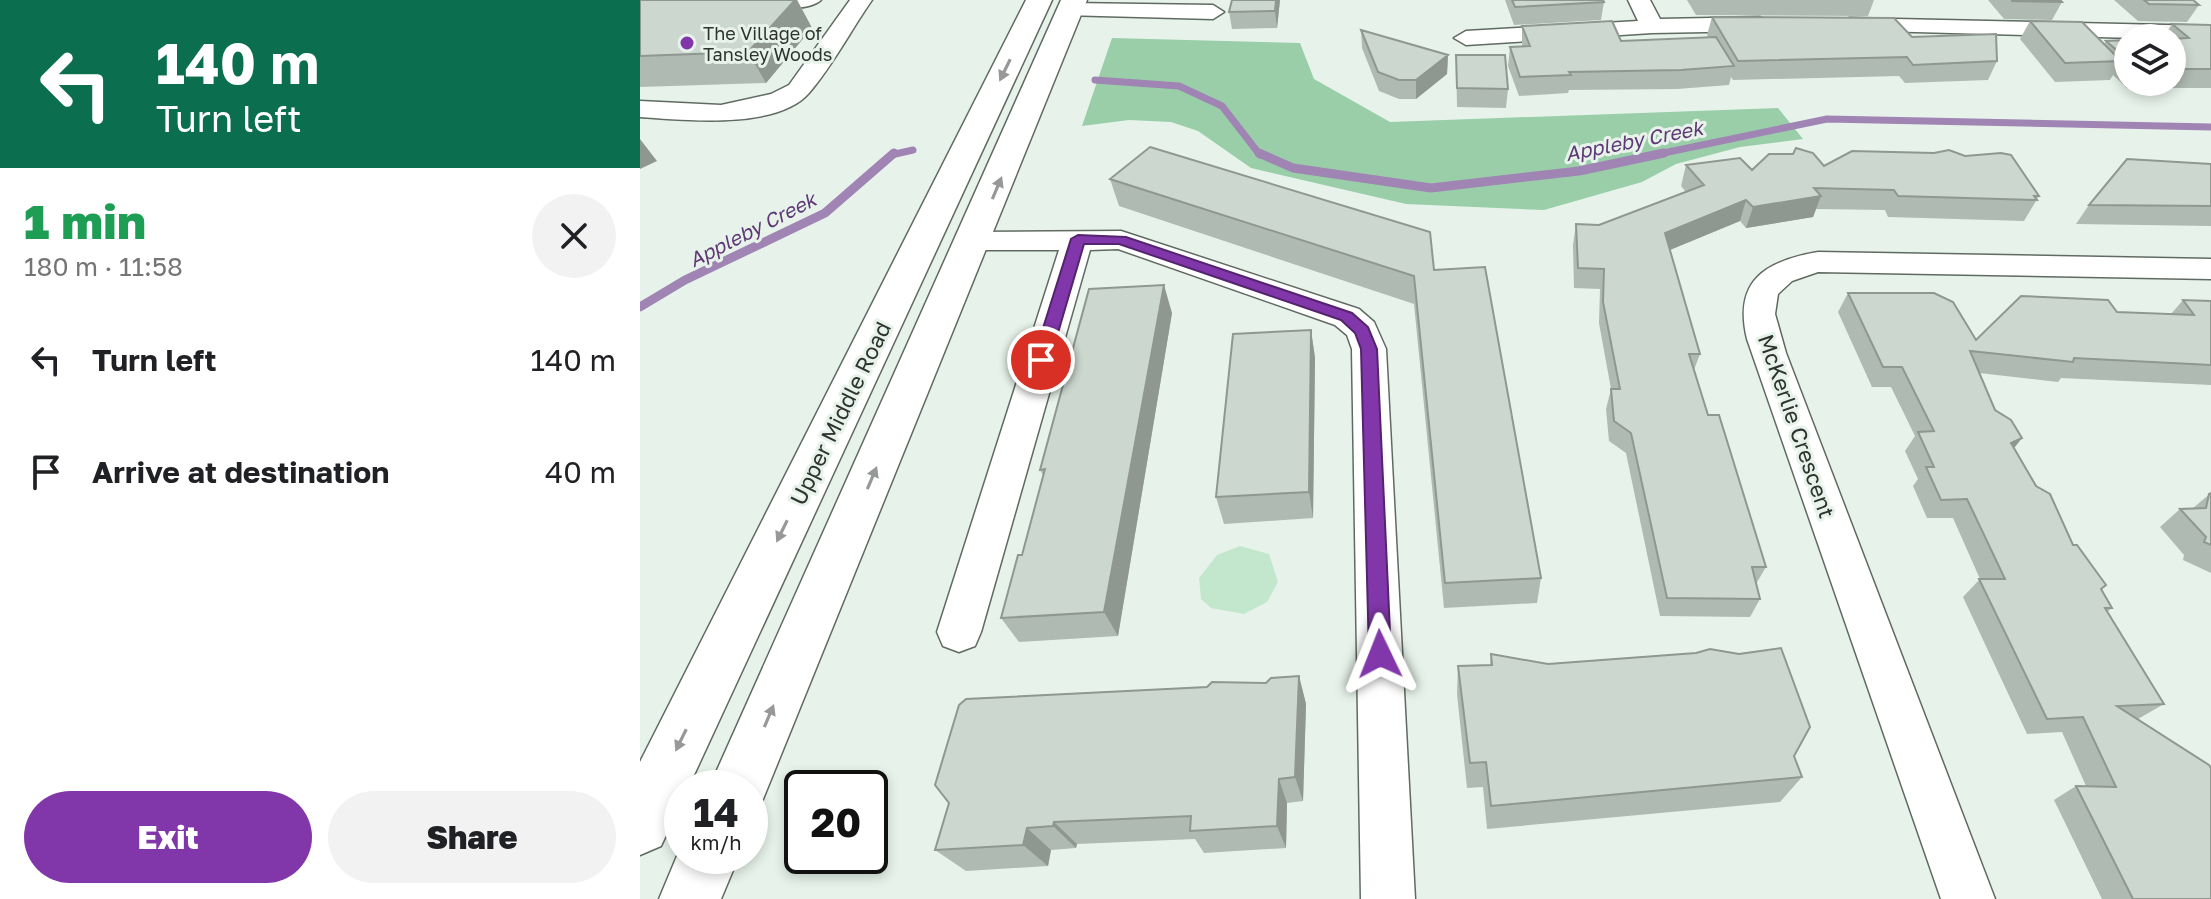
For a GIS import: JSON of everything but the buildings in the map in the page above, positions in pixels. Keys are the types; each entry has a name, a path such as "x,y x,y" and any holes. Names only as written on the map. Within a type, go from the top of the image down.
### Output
{"main road":[{"path":"746,770 974,241 1061,3"},
{"name":"Upper Middle Road","path":"640,825 1061,3"},
{"path":"690,899 700,874"}],"street":[{"path":"765,0 810,0"},
{"path":"640,109 746,111 786,98 798,90 861,0"},
{"path":"1639,0 1652,26"},
{"path":"1920,0 1945,27"},
{"path":"1061,3 1212,13"},
{"path":"1466,38 1616,31 1652,26 1776,24"},
{"path":"1822,25 2211,33"},
{"path":"959,632 1078,239"},
{"path":"974,241 1121,240 1347,317 1362,330 1369,349 1388,899"},
{"name":"McKerlie Crescent","path":"1968,899 1795,425 1759,316 1760,297 1766,286 1788,269 1818,262 2211,269"}],"green space":[{"path":"1112,38 1300,43 1314,79 1390,122 1778,108 1803,139 1740,147 1676,164 1642,182 1544,210 1406,204 1251,168 1198,131 1171,122 1129,120 1082,126"},
{"path":"1240,546 1269,554 1278,582 1267,602 1244,614 1211,608 1201,599 1199,578 1217,555"}],"waterway":[{"name":"Appleby Creek","path":"1095,80 1179,86 1222,106 1260,155"},
{"name":"Appleby Creek","path":"1654,155 1827,119 2211,127"},
{"name":"Appleby Creek","path":"892,155 913,150"},
{"name":"Appleby Creek","path":"1259,153 1293,168 1431,188 1579,171 1664,153"},
{"name":"Appleby Creek","path":"640,307 685,280 825,213 892,155"}],"place":[{"name":"The Village of Tansley Woods","path":"687,43"}],"route":[{"path":"1041,360 1078,239 1121,240 1347,317 1362,330 1369,349 1380,654"}]}
